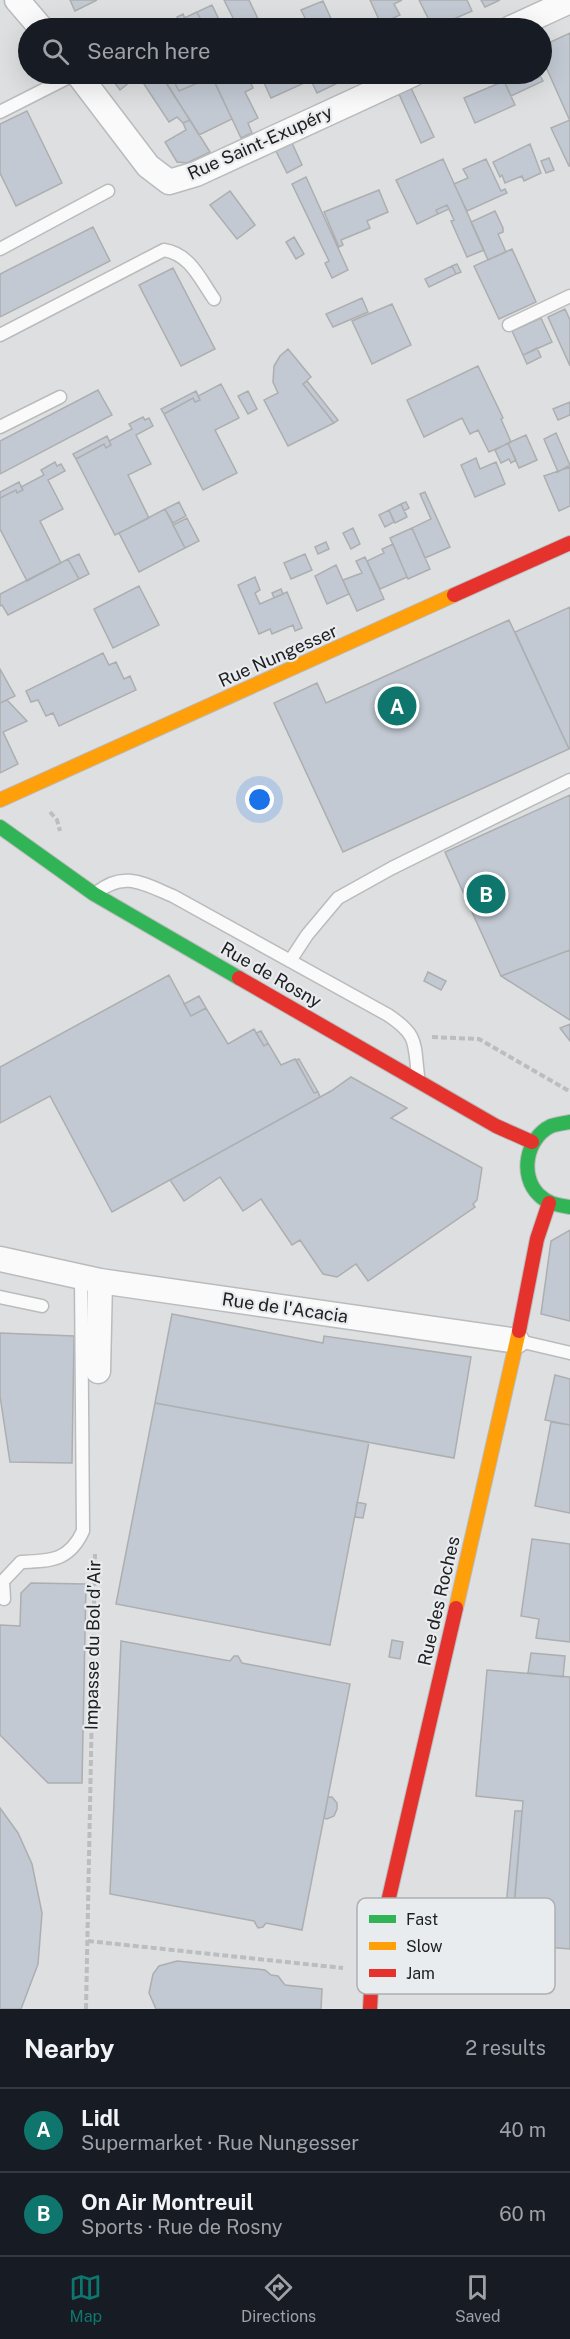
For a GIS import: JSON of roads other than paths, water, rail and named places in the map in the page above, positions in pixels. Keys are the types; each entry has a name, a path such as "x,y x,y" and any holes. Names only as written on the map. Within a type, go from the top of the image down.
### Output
{"street":[{"path":"17,0 32,18"},
{"path":"533,18 570,1"},
{"name":"Rue Saint-Exupéry","path":"85,84 148,166 169,182 196,174 391,84"},
{"name":"Rue Nungesser","path":"0,800 570,543"},
{"name":"Rue de Rosny","path":"0,827 94,894 496,1126 532,1142"},
{"path":"570,1122 554,1124 542,1131 532,1142 527,1155 526,1169 530,1183 538,1194 549,1203 570,1208"},
{"name":"Rue des Roches","path":"389,1898 517,1341 537,1239 549,1203"},
{"name":"Rue de l'Acacia","path":"0,1259 90,1279 517,1341"},
{"path":"90,1279 98,1371"},
{"name":"Rue des Roches","path":"370,2009 371,1994"}],"lane":[{"path":"0,112 57,84"},
{"path":"0,249 108,191"},
{"path":"0,335 164,250 177,252 187,259 214,299"},
{"path":"508,325 570,296"},
{"path":"0,427 60,397"},
{"path":"290,961 307,935 338,898 392,868 570,780"},
{"path":"94,894 107,884 128,879 173,896 405,1026 413,1036 418,1080"},
{"path":"4,1599 3,1581 21,1562 51,1561 75,1547 83,1531 90,1279"},
{"path":"0,1297 42,1306"},
{"name":"Rue de l'Acacia","path":"517,1341 570,1353"}],"place":[{"name":"Lidl","path":"397,706"},
{"name":"On Air Montreuil","path":"486,894"}]}
